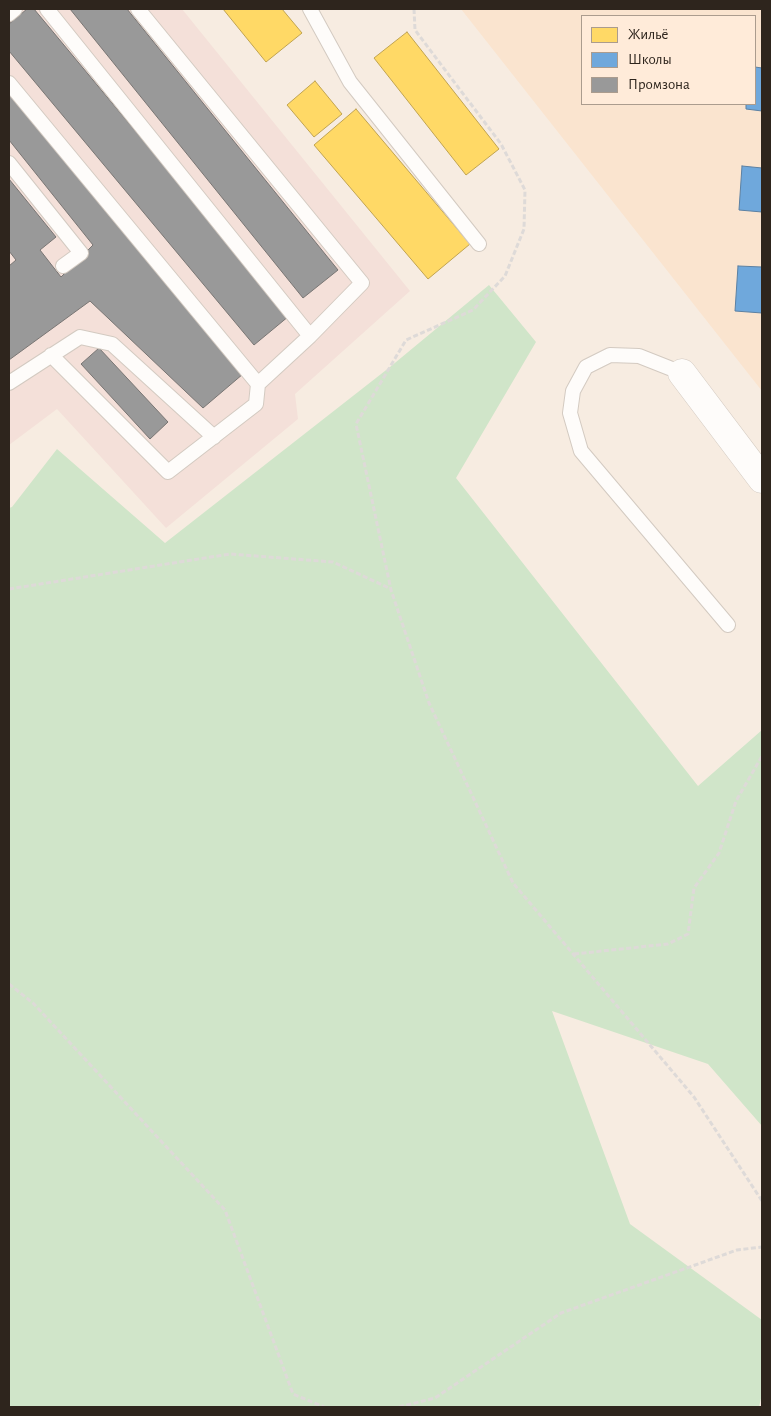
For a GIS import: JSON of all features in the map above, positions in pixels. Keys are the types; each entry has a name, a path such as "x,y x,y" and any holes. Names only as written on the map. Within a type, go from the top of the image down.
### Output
{"street":[{"path":"682,373 762,479"}],"lane":[{"path":"9,14 15,9"},
{"path":"47,9 310,336"},
{"path":"51,355 168,472 256,404 258,384 310,336 362,283 138,9"},
{"path":"310,9 350,82 479,244"},
{"path":"9,83 258,384"},
{"path":"9,163 81,253 63,266"},
{"path":"9,383 80,337 112,344 214,437"},
{"path":"682,373 640,356 610,355 586,367 573,391 570,413 581,451 728,625"}],"path":[{"path":"414,9 415,30 502,144 525,190 524,229 505,276 472,310 406,340 356,424 391,590 429,703 513,883 694,1097 762,1201"},
{"path":"9,590 230,554 333,562 391,590"},
{"path":"573,954 668,944 688,934 694,888 719,853 736,801 762,756"},
{"path":"9,984 33,1004 225,1210 293,1394 324,1407"},
{"path":"400,1407 435,1398 561,1313 737,1250 762,1247"}],"shaded area":[{"path":"9,9 182,9 410,291 295,394 298,419 166,528 57,409 9,445"},
{"path":"461,9 762,9 762,391"}],"green space":[{"path":"489,285 536,342 456,478 698,786 762,730 762,1126 708,1064 552,1011 630,1224 762,1320 762,1394 759,1407 9,1407 9,508 12,507 57,449 165,543 390,367"}],"building: Жильё":[{"path":"223,9 282,9 302,33 266,62"},
{"path":"407,32 499,149 466,175 374,58"},
{"path":"315,81 342,114 314,137 287,105"},
{"path":"356,109 470,244 428,279 314,145"}],"building: Школы":[{"path":"756,67 762,68 762,111 746,109 746,105 756,105"},
{"path":"742,166 762,168 762,212 739,210"},
{"path":"738,266 762,267 762,313 735,311"}],"building: Промзона":[{"path":"27,9 34,9 289,316 254,345 9,51 9,24"},
{"path":"70,9 127,9 338,270 303,298"},
{"path":"9,92 243,374 203,408 90,301 9,360 9,266 16,260 9,251 9,179 56,237 40,250 61,277 93,245 9,140"},
{"path":"99,348 168,422 150,439 81,364"}]}
